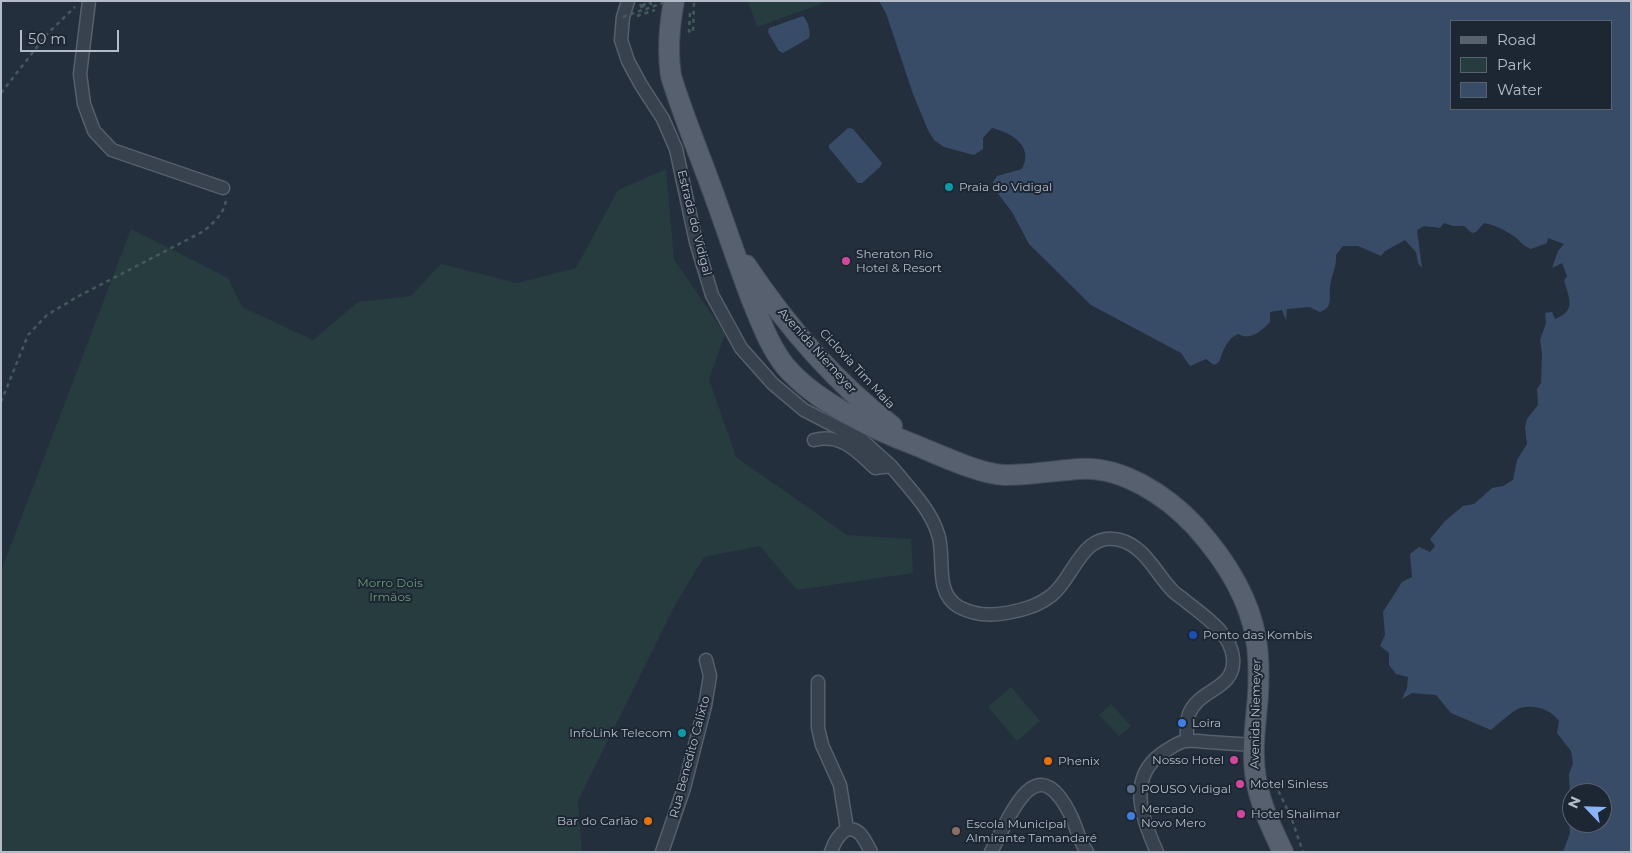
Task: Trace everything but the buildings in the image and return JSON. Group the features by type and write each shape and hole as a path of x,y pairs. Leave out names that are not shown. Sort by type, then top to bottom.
{"main road":[{"name":"Avenida Niemeyer","path":"667,5 668,53 671,76 758,316 774,350 785,366 797,378 828,401 889,434 982,470 1001,474 1049,473 1080,468 1108,470 1148,489 1169,503 1194,524 1212,546 1234,579 1249,613 1256,636 1259,662 1254,745 1256,778 1263,807 1283,852"},
{"name":"Avenida Niemeyer","path":"730,240 786,319 824,364 869,408 920,447"},
{"path":"774,350 803,364 824,364 828,401"}],"street":[{"path":"89,1 80,74 84,104 94,131 112,150 223,188"},
{"name":"Estrada do Vidigal","path":"636,4 623,17 621,35 628,61 662,119 676,149 696,242 712,295 741,348 773,384 804,410 862,440 891,466 924,506 939,535 945,592 951,601 959,607 976,614 994,616 1024,610 1053,595 1079,558 1098,541 1107,539 1121,540 1136,549 1152,564 1171,590 1216,627 1228,642 1233,656 1230,676 1221,685 1205,694 1190,713 1187,723 1187,740"},
{"path":"814,440 825,437 836,439 854,449 875,468 891,466"},
{"name":"Rua Benedito Calixto","path":"662,852 684,788 705,706 710,676 706,660"},
{"path":"818,682 818,728 822,744 840,785 847,829"},
{"path":"1157,852 1144,818 1140,796 1142,782 1148,767 1158,756 1171,747 1187,740 1254,745"},
{"path":"991,852 1019,802 1030,789 1039,784 1054,788 1059,795 1072,817 1081,849"},
{"path":"831,852 834,842 840,833 847,829 854,829 862,834 871,852"}],"path":[{"path":"1,93 48,34 82,1"},
{"path":"636,4 648,1"},
{"path":"623,17 642,10 648,1"},
{"path":"636,4 646,8 668,1"},
{"path":"690,1 691,33 693,31 694,1"},
{"path":"621,35 624,35 628,19 667,5"},
{"path":"1,402 28,335 47,315 76,297 204,230 217,219 226,204 226,193 223,188"},
{"path":"1274,782 1291,817 1304,852"}],"green space":[{"path":"748,1 822,1 823,3 757,27"},
{"name":"Morro Dois Irmãos","path":"666,169 674,259 725,334 709,379 736,457 847,535 911,539 913,573 797,590 760,546 704,557 675,605 578,801 582,852 1,852 1,571 131,229 228,278 242,307 313,340 358,302 411,296 441,264 517,283 576,268 618,190"},
{"path":"1011,687 1040,721 1017,741 988,707"},
{"path":"1111,704 1131,726 1119,736 1099,715"}],"water":[{"path":"879,1 1631,1 1631,852 1563,852 1570,833 1612,833 1612,783 1569,783 1569,774 1573,763 1571,751 1557,733 1559,721 1552,713 1536,707 1520,708 1491,730 1451,713 1436,695 1412,693 1402,699 1407,688 1408,677 1396,674 1389,665 1389,653 1380,646 1385,635 1383,612 1402,582 1412,577 1410,554 1419,547 1430,552 1435,546 1430,539 1445,521 1463,506 1474,504 1492,488 1503,486 1513,480 1517,460 1527,444 1525,427 1527,419 1538,405 1537,389 1541,383 1542,353 1540,340 1546,323 1545,313 1552,312 1555,319 1562,316 1569,308 1570,303 1564,280 1567,276 1562,263 1552,268 1558,251 1564,244 1548,238 1547,243 1531,249 1504,230 1484,223 1476,232 1472,233 1464,226 1453,226 1444,223 1440,228 1424,226 1417,230 1422,268 1418,263 1416,252 1405,240 1385,251 1381,256 1358,246 1343,246 1336,255 1336,264 1331,279 1330,302 1326,309 1320,312 1309,307 1287,309 1286,320 1282,310 1270,312 1270,322 1259,332 1251,336 1238,334 1234,336 1226,346 1219,362 1214,365 1206,359 1190,366 1181,353 1091,305 1029,244 1012,212 993,187 993,182 997,176 1022,169 1025,154 1019,142 1007,133 992,128 983,138 983,149 974,155 944,147 934,140 913,94 886,13"},
{"path":"803,16 809,27 809,38 783,53 779,51 768,32 769,28"},
{"path":"848,128 853,129 882,163 862,183 858,183 829,148 829,145"}],"place":[{"name":"Praia do Vidigal","path":"949,187"},
{"name":"Sheraton Rio Hotel & Resort","path":"846,261"},
{"name":"Ponto das Kombis","path":"1193,635"},
{"name":"Loira","path":"1182,723"},
{"name":"InfoLink Telecom","path":"682,733"},
{"name":"Nosso Hotel","path":"1234,760"},
{"name":"Phenix","path":"1048,761"},
{"name":"Motel Sinless","path":"1240,784"},
{"name":"POUSO Vidigal","path":"1131,789"},
{"name":"Hotel Shalimar","path":"1241,814"},
{"name":"Mercado Novo Mero","path":"1131,816"},
{"name":"Bar do Carlão","path":"648,821"},
{"name":"Escola Municipal Almirante Tamandaré","path":"956,831"}]}
